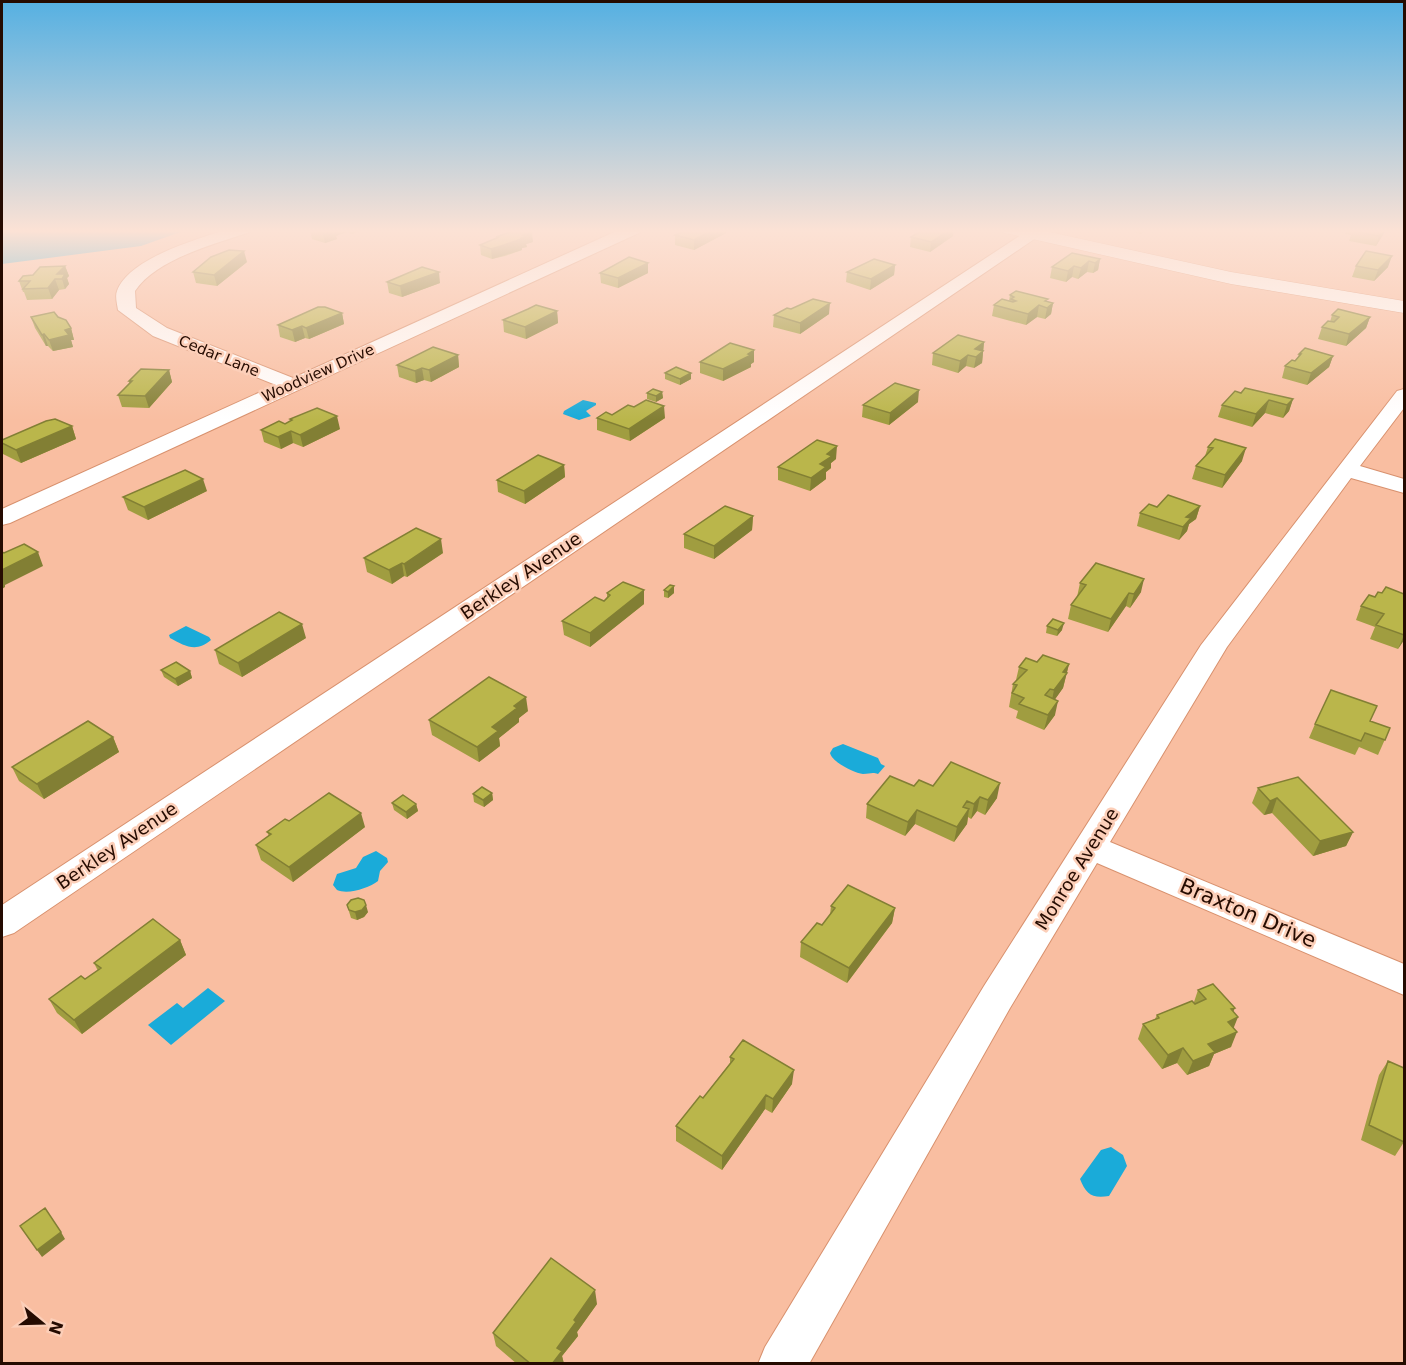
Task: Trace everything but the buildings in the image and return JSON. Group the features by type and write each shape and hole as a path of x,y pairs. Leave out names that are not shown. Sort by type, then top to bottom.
{"street":[{"name":"Cedar Lane","path":"126,293 127,310 160,332 292,385"},
{"name":"Woodview Drive","path":"2,518 495,293"},
{"name":"Berkley Avenue","path":"2,923 937,293"},
{"path":"1315,293 1404,307"},
{"name":"Monroe Avenue","path":"782,1364 997,997 1215,645 1404,395"},
{"path":"1346,469 1404,486"},
{"name":"Braxton Drive","path":"1091,847 1404,980"}],"water":[{"path":"583,400 596,403 586,411 591,416 579,420 563,414 564,411"},
{"path":"186,626 211,640 200,646 190,647 170,638 169,635"},
{"path":"843,744 878,758 885,766 878,774 863,774 849,769 835,760 830,753 833,748"},
{"path":"376,851 387,858 388,862 380,871 378,881 358,890 347,892 337,890 333,885 337,874 356,868 363,857"},
{"path":"208,988 225,1001 171,1045 148,1025 177,1003 183,1008"},
{"path":"1111,1147 1123,1155 1127,1166 1109,1196 1094,1196 1087,1192 1080,1179 1101,1150"}]}
